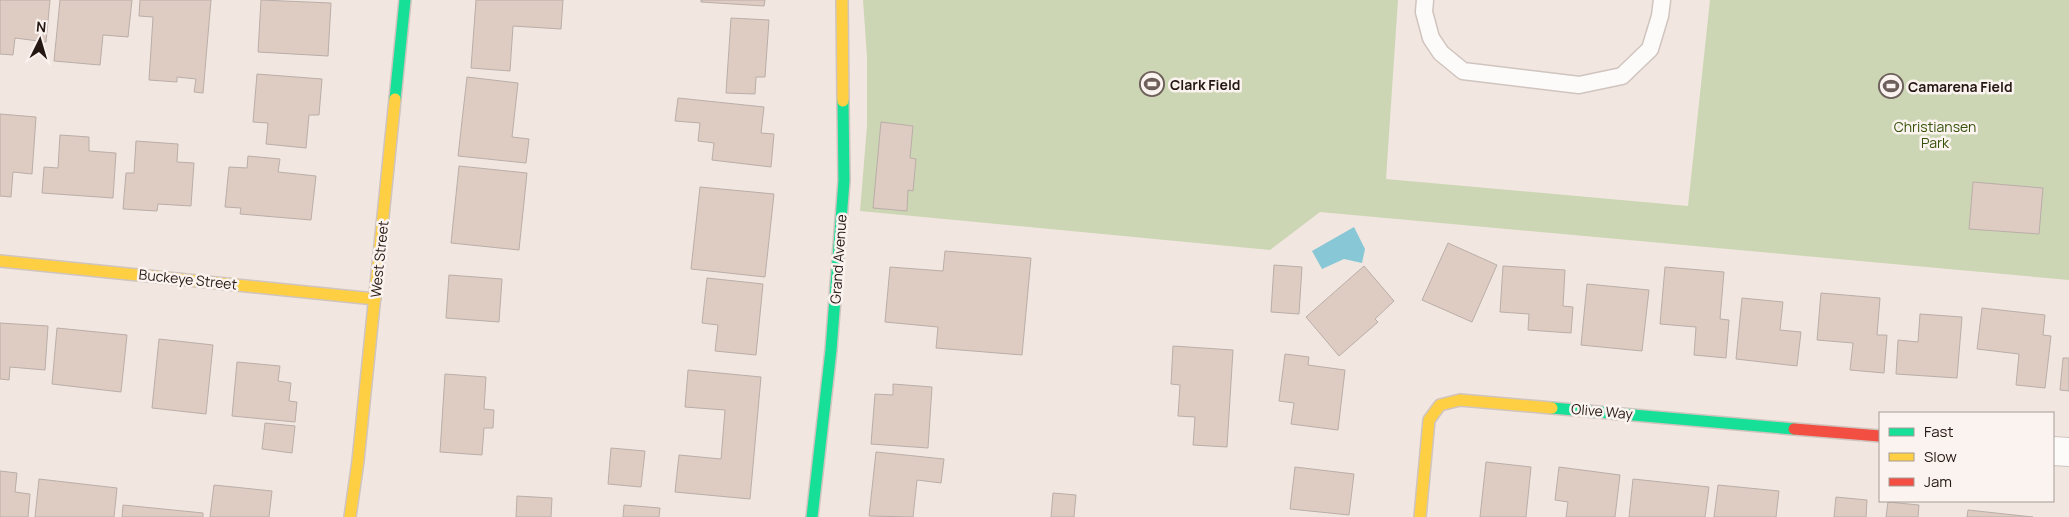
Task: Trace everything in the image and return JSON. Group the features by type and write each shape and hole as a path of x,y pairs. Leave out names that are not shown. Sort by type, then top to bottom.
{"street":[{"name":"West Street","path":"350,517 358,461 405,0"},
{"name":"Grand Avenue","path":"812,517 831,350 844,181 842,0"},
{"name":"Buckeye Street","path":"0,261 375,299"},
{"name":"Olive Way","path":"1420,517 1429,420 1440,405 1460,400 1879,436"},
{"path":"2054,451 2069,452"}],"lane":[{"path":"1425,0 1424,12 1431,38 1441,54 1463,72 1580,86 1622,76 1650,49 1660,16 1662,0"}],"green space":[{"name":"Christiansen Park","path":"863,0 1398,0 1386,179 1688,206 1710,0 2069,0 2069,280 1320,212 1270,250 860,211 867,126 867,57"}],"water":[{"path":"1354,227 1365,249 1362,263 1344,259 1322,269 1312,251"}],"building":[{"path":"0,0 50,0 46,42 15,38 13,55 0,54"},
{"path":"60,0 132,0 128,37 103,35 100,65 54,61"},
{"path":"140,0 211,0 203,93 194,92 196,79 177,77 177,82 149,80 153,17 139,16"},
{"path":"261,0 331,3 328,56 258,52"},
{"path":"476,0 563,0 561,29 513,26 510,71 471,68"},
{"path":"701,0 765,0 764,6 701,2"},
{"path":"731,18 769,20 765,77 756,77 755,94 726,93"},
{"path":"257,74 322,79 319,115 309,115 306,148 266,144 268,123 253,122"},
{"path":"467,77 518,83 512,137 529,139 526,163 458,156"},
{"path":"678,98 764,107 761,133 774,134 771,167 712,160 714,143 698,141 700,123 675,121"},
{"path":"0,114 36,117 32,174 13,172 11,197 0,196"},
{"path":"881,122 913,126 910,158 916,159 913,191 908,190 907,211 873,208"},
{"path":"60,135 89,137 89,151 116,153 113,198 42,193 44,167 58,168"},
{"path":"136,141 178,144 177,162 194,163 191,206 158,204 157,211 123,209 126,173 134,173"},
{"path":"248,156 280,159 278,172 316,176 311,220 240,214 241,208 225,207 229,167 247,168"},
{"path":"459,166 527,173 519,250 451,243"},
{"path":"1973,182 2043,188 2039,234 1969,229"},
{"path":"700,187 774,194 765,277 691,269"},
{"path":"1448,243 1497,265 1472,322 1422,300"},
{"path":"945,251 1031,258 1022,355 936,348 938,327 885,322 890,267 943,271"},
{"path":"1274,265 1302,267 1299,314 1271,312"},
{"path":"1364,266 1394,301 1375,319 1378,322 1339,356 1306,317"},
{"path":"1503,266 1565,270 1563,306 1573,307 1571,333 1528,330 1529,314 1500,312"},
{"path":"1665,267 1724,272 1720,319 1729,320 1726,358 1694,355 1696,327 1660,324"},
{"path":"449,275 502,279 499,322 446,318"},
{"path":"707,278 763,284 756,355 715,351 718,325 702,323"},
{"path":"1587,284 1649,290 1642,351 1581,345"},
{"path":"1821,293 1880,298 1877,335 1887,335 1884,373 1850,370 1853,343 1817,340"},
{"path":"1742,298 1783,302 1780,330 1801,332 1797,366 1736,359"},
{"path":"1982,308 2045,315 2043,335 2051,336 2045,388 2016,385 2019,354 1977,349"},
{"path":"1920,314 1962,317 1957,378 1896,374 1898,340 1918,342"},
{"path":"0,323 48,326 45,370 10,367 9,380 0,379"},
{"path":"57,328 127,335 121,392 52,384"},
{"path":"159,339 213,345 206,414 152,408"},
{"path":"1173,346 1233,350 1227,447 1193,445 1195,417 1178,416 1180,385 1171,384"},
{"path":"1285,354 1309,357 1308,365 1345,370 1338,430 1291,424 1294,403 1279,401"},
{"path":"2063,358 2069,358 2069,391 2060,390"},
{"path":"237,362 280,366 278,381 291,383 289,401 297,402 295,422 232,416"},
{"path":"688,370 761,377 750,499 675,492 679,455 721,459 725,410 685,407"},
{"path":"445,374 486,377 484,409 494,410 493,428 484,428 482,455 440,452"},
{"path":"893,384 932,387 928,448 871,444 875,394 893,395"},
{"path":"265,423 295,426 292,453 262,449"},
{"path":"611,448 645,451 641,487 608,484"},
{"path":"876,452 944,459 941,483 917,480 913,517 869,516"},
{"path":"1486,462 1531,467 1526,517 1480,517"},
{"path":"1295,467 1354,474 1349,515 1290,509"},
{"path":"1559,467 1620,475 1615,517 1566,517 1568,502 1555,500"},
{"path":"0,471 17,473 15,492 30,494 28,517 0,517"},
{"path":"39,479 117,488 114,517 35,517"},
{"path":"1633,479 1709,487 1705,517 1629,517"},
{"path":"214,485 272,491 269,517 210,517"},
{"path":"1718,485 1779,491 1776,517 1714,517"},
{"path":"1053,493 1076,495 1074,517 1051,517"},
{"path":"517,496 552,498 551,517 516,517"},
{"path":"1836,497 1867,500 1866,517 1834,517"},
{"path":"1888,502 1919,505 1918,517 1886,517"},
{"path":"123,505 203,513 203,517 122,517"},
{"path":"624,505 660,508 659,517 623,517"},
{"path":"1968,510 2033,517 1967,517"}],"traffic: fast":[{"path":"395,99 405,0"},
{"path":"812,517 831,350 844,181 843,101"},
{"path":"1552,408 1794,429"}],"traffic: slow":[{"path":"842,0 843,101"},
{"path":"350,517 358,461 395,99"},
{"path":"0,261 375,299"},
{"path":"1420,517 1429,420 1440,405 1460,400 1552,408"}],"traffic: jam":[{"path":"1794,429 1879,436"}],"place":[{"name":"Clark Field","path":"1152,84"},
{"name":"Camarena Field","path":"1891,86"}]}
